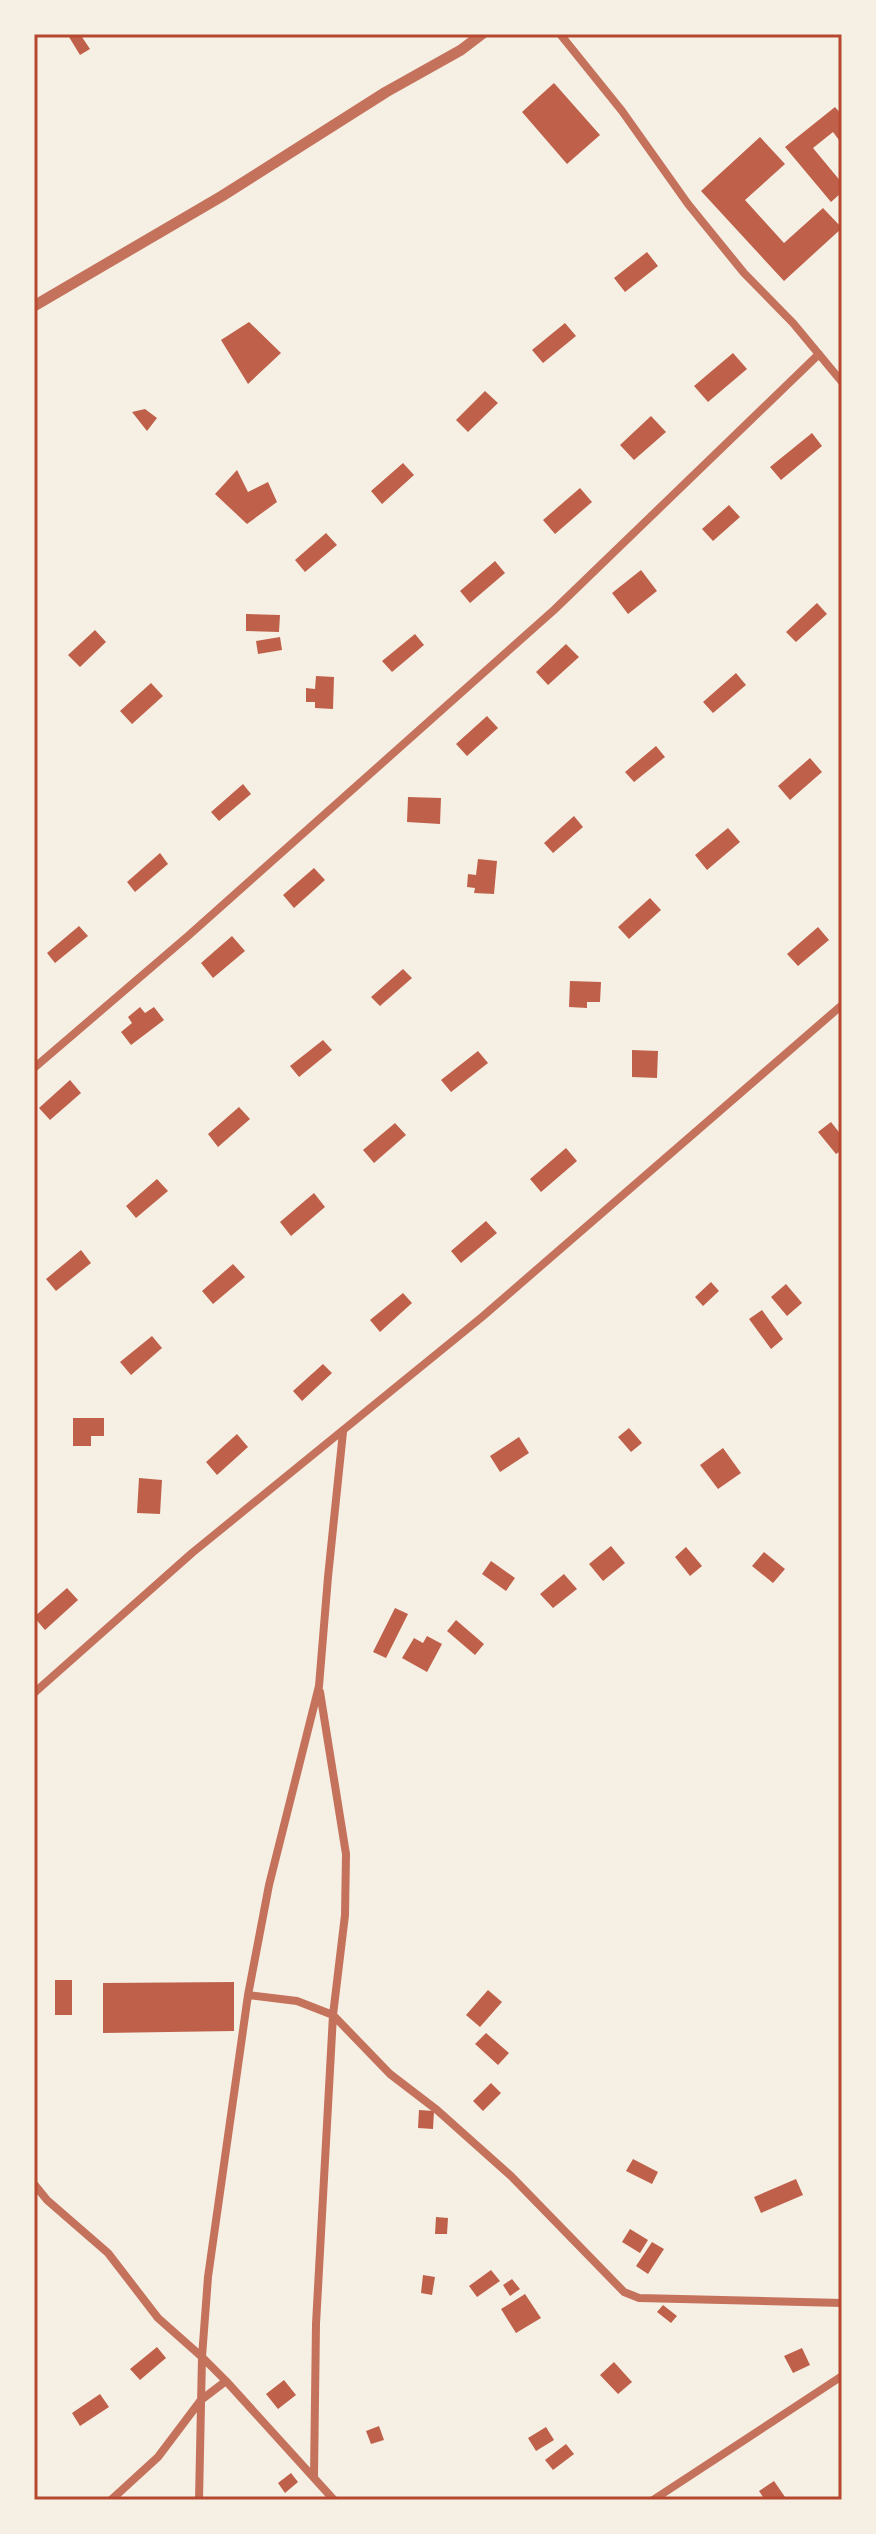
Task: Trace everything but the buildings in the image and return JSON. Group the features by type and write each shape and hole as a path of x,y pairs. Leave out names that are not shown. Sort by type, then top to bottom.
{"street":[{"path":"34,306 222,196 386,92 461,50 482,34"},
{"path":"560,34 622,111 688,204 744,273 842,382"},
{"path":"34,1068 200,926 543,620 819,354"},
{"path":"34,1693 192,1553 482,1317 842,1005"},
{"path":"199,2500 202,2357 208,2277 248,1995 269,1885 319,1686 343,1432"},
{"path":"314,2476 316,2324 333,2015 345,1915 346,1854 319,1686"},
{"path":"248,1995 297,2001 333,2015 390,2074 437,2110 511,2176 624,2292 639,2298 842,2303"},
{"path":"34,2184 47,2200 108,2253 158,2318 226,2381 334,2500"},
{"path":"653,2500 842,2376"},
{"path":"111,2500 158,2457 201,2400 226,2381"}]}
